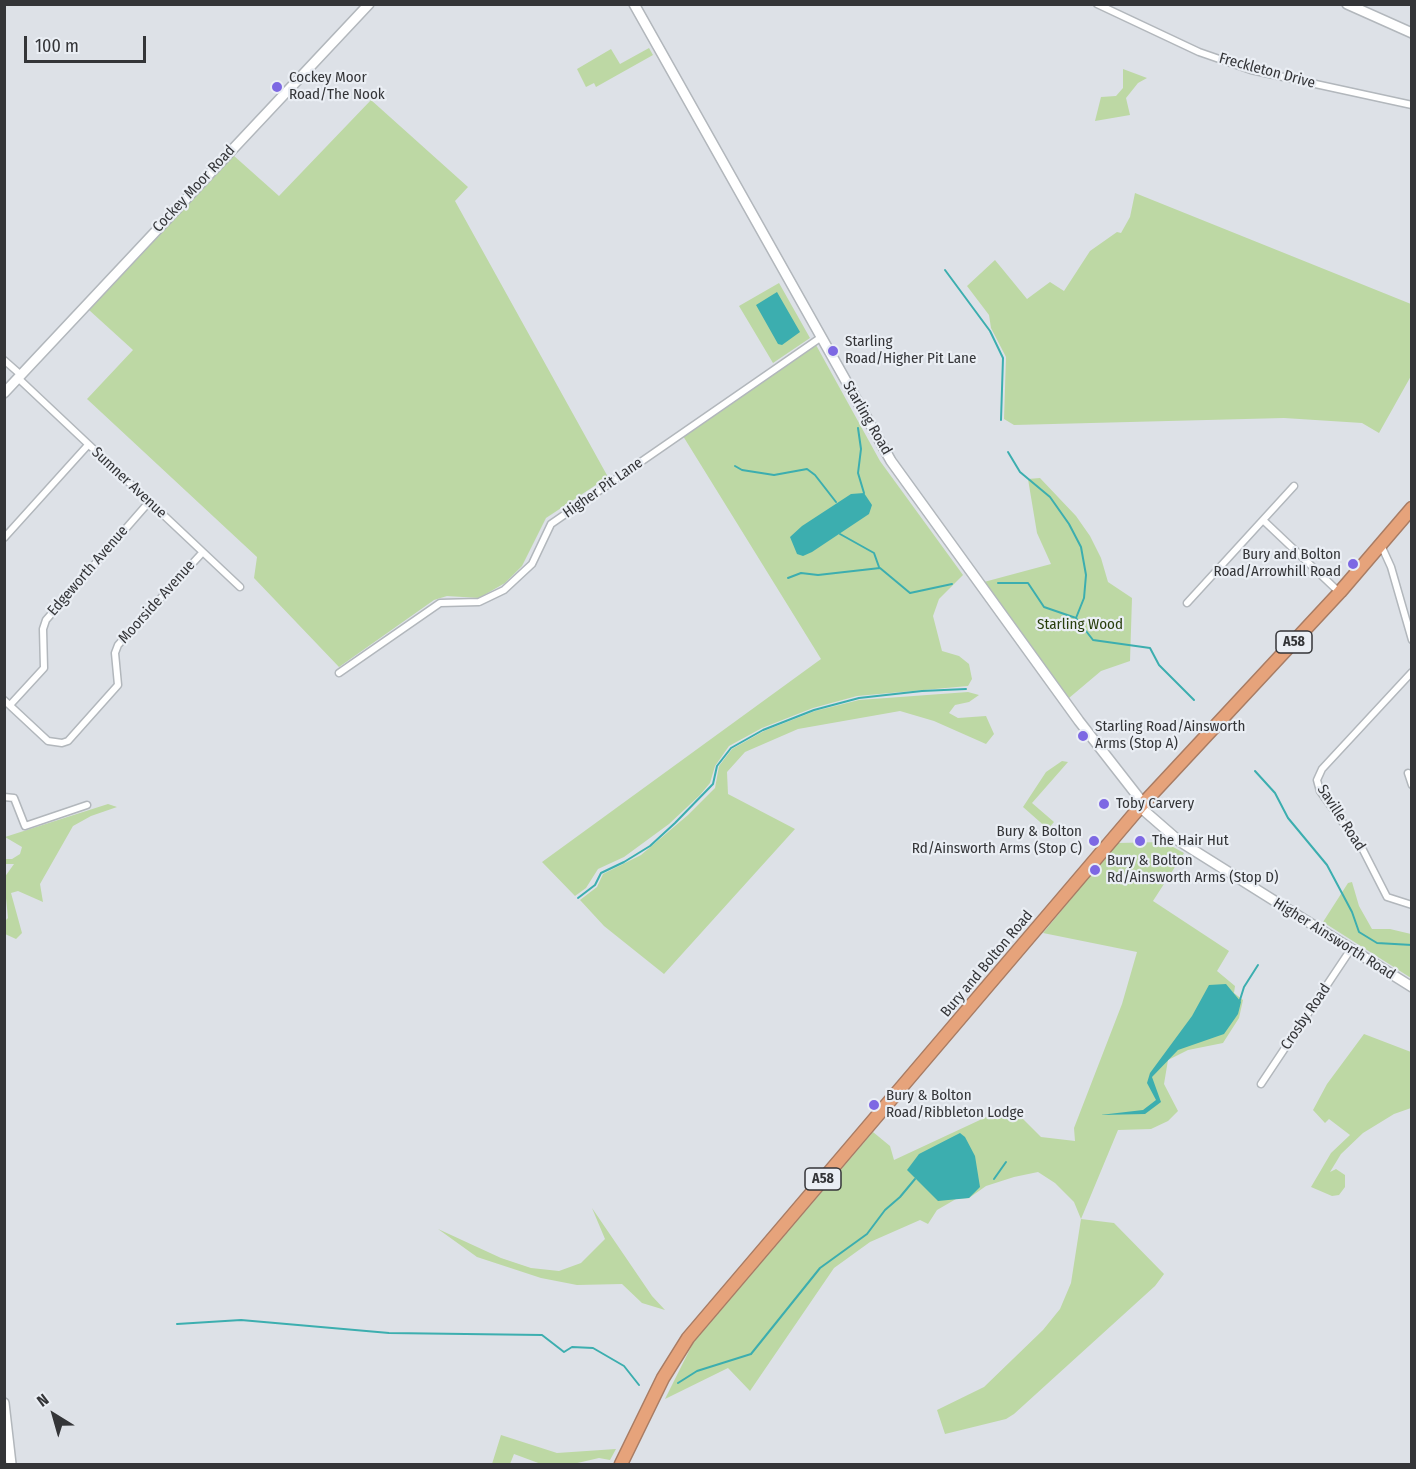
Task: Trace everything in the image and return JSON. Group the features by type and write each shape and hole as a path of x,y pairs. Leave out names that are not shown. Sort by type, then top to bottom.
{"highway":[{"name":"Bury and Bolton Road","path":"621,1464 663,1378 688,1338 1142,805 1340,592 1412,508"}],"main road":[{"name":"Cockey Moor Road","path":"4,393 369,4"},
{"name":"Starling Road","path":"634,4 891,461 1142,805"},
{"path":"1347,4 1412,33"},
{"name":"Higher Ainsworth Road","path":"1142,805 1179,841 1412,987"},
{"path":"4,1403 11,1464"}],"street":[{"name":"Freckleton Drive","path":"1097,4 1199,52 1251,70 1412,105"},
{"name":"Higher Pit Lane","path":"339,673 440,603 479,602 504,590 532,564 551,524 820,338"},
{"name":"Sumner Avenue","path":"4,360 88,445 240,587"},
{"path":"4,538 88,445"},
{"path":"1187,603 1294,486"},
{"name":"Edgeworth Avenue","path":"6,702 44,668 43,629 46,620 149,502"},
{"path":"1263,520 1340,592"},
{"path":"1381,545 1412,640"},
{"name":"Moorside Avenue","path":"6,702 48,741 54,743 68,741 118,685 115,653 117,645 202,553"},
{"name":"Saville Road","path":"1412,672 1322,769 1317,780 1320,791 1363,850 1387,897 1412,905"},
{"path":"1408,773 1412,785"},
{"path":"4,796 14,798 25,825 87,805"},
{"name":"Crosby Road","path":"1261,1084 1351,949"}],"green space":[{"path":"649,48 653,55 596,87 594,83 586,87 577,69 611,49 620,64"},
{"path":"1123,69 1147,78 1138,83 1126,98 1130,115 1095,121 1101,97 1116,96 1123,88"},
{"path":"371,100 468,187 455,201 608,477 546,518 522,566 505,583 479,598 447,596 434,600 339,667 254,578 257,557 87,399 133,350 89,310 233,155 279,196"},
{"path":"1135,193 1411,304 1411,376 1379,433 1362,423 1284,418 1014,425 1004,419 1006,357 991,328 989,315 967,286 995,260 1027,299 1050,282 1064,291 1090,251 1117,232 1121,233 1130,217"},
{"path":"779,283 810,338 773,363 739,306"},
{"path":"816,345 880,461 963,575 939,599 933,616 942,651 959,656 969,664 972,679 968,686 857,696 813,708 762,728 729,746 715,766 710,783 700,795 669,824 624,857 598,869 586,888 575,896 542,862 821,659 683,436"},
{"name":"Starling Wood","path":"1040,478 1076,516 1090,536 1101,558 1108,582 1132,598 1130,661 1101,671 1069,698 984,582 1051,564 1037,533 1028,479"},
{"path":"968,692 979,695 969,702 955,705 949,713 958,718 986,716 994,734 986,744 934,721 900,711 798,729 745,752 727,772 728,794 795,829 664,974 604,926 580,900 597,887 603,874 641,855 688,815 715,788 719,766 732,749 764,731 815,711 859,700"},
{"path":"1062,761 1068,762 1032,803 1054,822 1048,829 1023,807 1046,772"},
{"path":"108,804 117,807 91,816 73,826 40,884 43,902 18,891 11,893 22,933 16,939 5,934 5,921 8,918 4,878 14,864 5,864 5,859 12,859 20,854 22,847 5,837"},
{"path":"1164,842 1184,853 1153,901 1229,951 1217,971 1235,986 1234,993 1243,1000 1239,1018 1223,1043 1188,1050 1168,1060 1164,1084 1178,1111 1168,1121 1151,1129 1118,1130 1081,1219 1074,1202 1055,1183 1038,1172 986,1186 969,1198 956,1199 937,1210 928,1224 920,1220 870,1242 834,1268 750,1391 728,1368 665,1399 693,1343 873,1132 890,1146 894,1160 1010,1106 1041,1137 1075,1141 1074,1128 1122,1004 1137,952 1043,933 1117,843"},
{"path":"1352,882 1359,906 1372,929 1390,929 1411,934 1411,978 1323,922 1348,883"},
{"path":"1364,1034 1411,1052 1411,1108 1394,1114 1363,1133 1341,1154 1330,1172 1336,1169 1345,1175 1345,1187 1339,1195 1332,1196 1311,1187 1331,1153 1350,1135 1329,1119 1325,1123 1313,1110 1327,1084"},
{"path":"592,1208 652,1296 665,1310 642,1303 622,1284 577,1285 541,1278 477,1257 438,1229 501,1258 531,1268 559,1271 581,1263 605,1239"},
{"path":"1081,1219 1114,1223 1164,1274 1155,1286 1014,1414 1006,1419 945,1434 937,1410 984,1387 1043,1330 1060,1309 1071,1283"},
{"path":"501,1435 557,1453 616,1449 610,1460 599,1458 573,1464 541,1464 514,1454 510,1464 492,1464"}],"water":[{"path":"777,292 800,332 782,345 778,344 756,305"},
{"path":"864,493 872,505 869,514 812,552 803,556 797,554 790,537 802,526 851,494"},
{"path":"1226,984 1241,1002 1238,1014 1224,1034 1178,1050 1152,1077 1161,1102 1145,1114 1100,1115 1143,1110 1156,1100 1147,1083 1150,1073 1192,1016 1209,985"},
{"path":"960,1133 965,1137 975,1156 980,1187 969,1198 938,1201 907,1170 919,1154"}],"waterway":[{"path":"945,270 990,331 1003,358 1001,420"},
{"path":"858,428 861,449 858,473 864,493"},
{"path":"1008,452 1020,472 1050,497 1069,524 1081,547 1086,575 1084,598 1076,618"},
{"path":"735,466 742,470 774,475 807,469 815,475 836,502"},
{"path":"840,534 874,553 879,567"},
{"path":"788,578 801,573 818,575 880,568 910,593 952,584"},
{"path":"998,583 1028,583 1044,607 1076,618 1093,640 1150,648 1159,665 1194,700"},
{"path":"578,898 595,885 601,873 650,846 713,784 717,766 731,748 763,730 814,710 859,698 966,689"},
{"path":"1255,771 1275,793 1288,818 1327,865 1352,912 1359,932 1377,943 1412,945"},
{"path":"1239,1003 1244,987 1258,965"},
{"path":"994,1179 1006,1162"},
{"path":"678,1383 697,1371 751,1354 820,1268 867,1234 885,1210 915,1179"},
{"path":"177,1324 241,1320 389,1333 542,1335 564,1352 572,1347 593,1348 624,1366 639,1385"}],"place":[{"name":"Cockey Moor Road/The Nook","path":"277,87"},
{"name":"Starling Road/Higher Pit Lane","path":"833,351"},
{"name":"Bury and Bolton Road/Arrowhill Road","path":"1353,564"},
{"name":"Starling Road/Ainsworth Arms (Stop A)","path":"1083,736"},
{"name":"Toby Carvery","path":"1104,804"},
{"name":"Bury & Bolton Rd/Ainsworth Arms (Stop C)","path":"1094,841"},
{"name":"The Hair Hut","path":"1140,841"},
{"name":"Bury & Bolton Rd/Ainsworth Arms (Stop D)","path":"1095,870"},
{"name":"Bury & Bolton Road/Ribbleton Lodge","path":"874,1105"}]}
